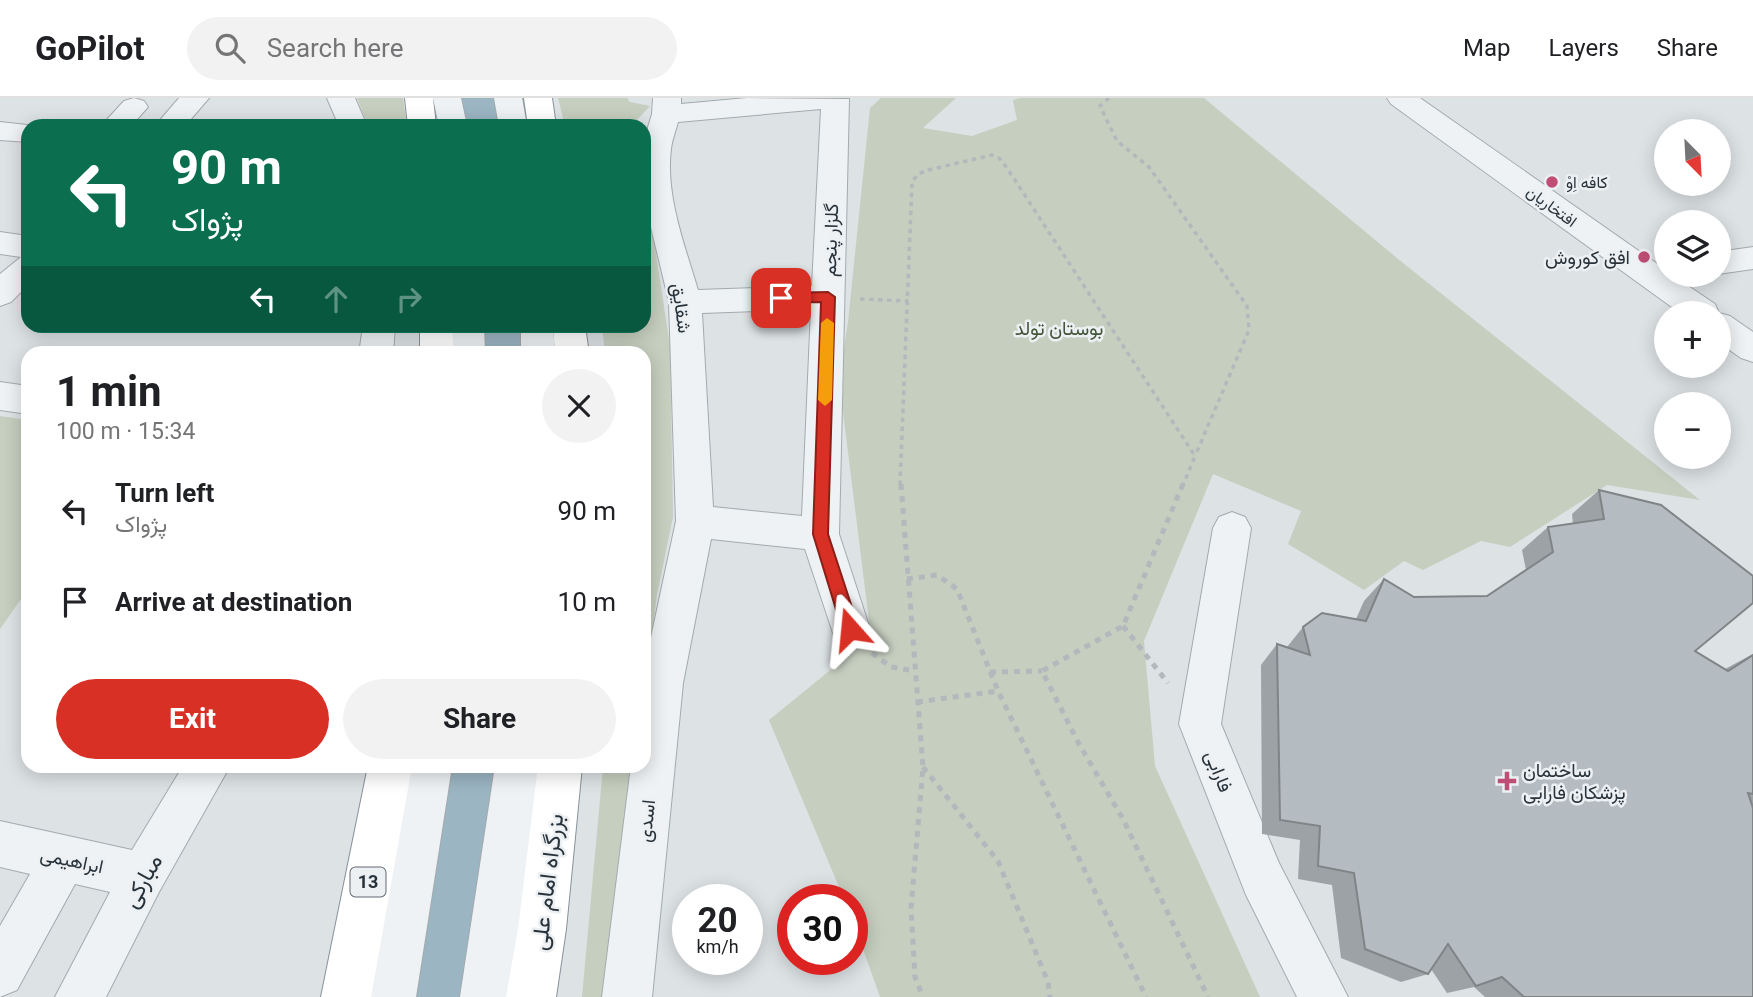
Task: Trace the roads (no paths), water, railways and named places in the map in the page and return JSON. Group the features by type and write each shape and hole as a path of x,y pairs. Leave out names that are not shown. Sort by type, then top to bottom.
{"highway":[{"path":"419,98 421,119"},
{"path":"538,98 541,119"},
{"name":"13","path":"346,997 389,773"},
{"name":"بزرگراه امام علی","path":"531,997 542,929 560,773"}],"street":[{"path":"176,119 195,98"},
{"path":"341,98 350,119"},
{"path":"447,98 452,119"},
{"path":"508,98 512,119"},
{"name":"افتخاریان","path":"1401,98 1654,270"},
{"path":"667,106 835,99"},
{"name":"گلزار پنجم","path":"835,99 820,534 850,629"},
{"name":"شقایق","path":"667,106 656,149 657,184 662,217 685,302 695,522"},
{"path":"0,131 21,132"},
{"path":"0,243 21,246"},
{"path":"1731,262 1753,258"},
{"path":"0,294 21,273"},
{"name":"افتخاریان","path":"1674,287 1690,301"},
{"path":"685,302 828,297"},
{"path":"1731,334 1753,349"},
{"path":"0,396 21,399"},
{"path":"695,522 820,534"},
{"name":"اسدی","path":"627,997 662,683 695,522"},
{"name":"فارابی","path":"1232,528 1200,724 1262,879 1323,997"},
{"name":"مبارکی","path":"80,997 144,876 204,773"},
{"path":"391,997 429,773"},
{"path":"485,997 515,773"},
{"name":"ابراهیمی","path":"0,845 144,876"},
{"path":"0,973 64,859"}],"waterway":[{"path":"479,98 482,119"},
{"path":"504,333 504,346"},
{"path":"438,997 472,773"}],"place":[{"name":"کافه اِوْ","path":"1552,182"},
{"name":"افق کوروش","path":"1644,257"},
{"name":"ساختمان پزشکان فارابی","path":"1507,781"}],"park label":[{"name":"بوستان تولد","path":"1059,328"}]}
